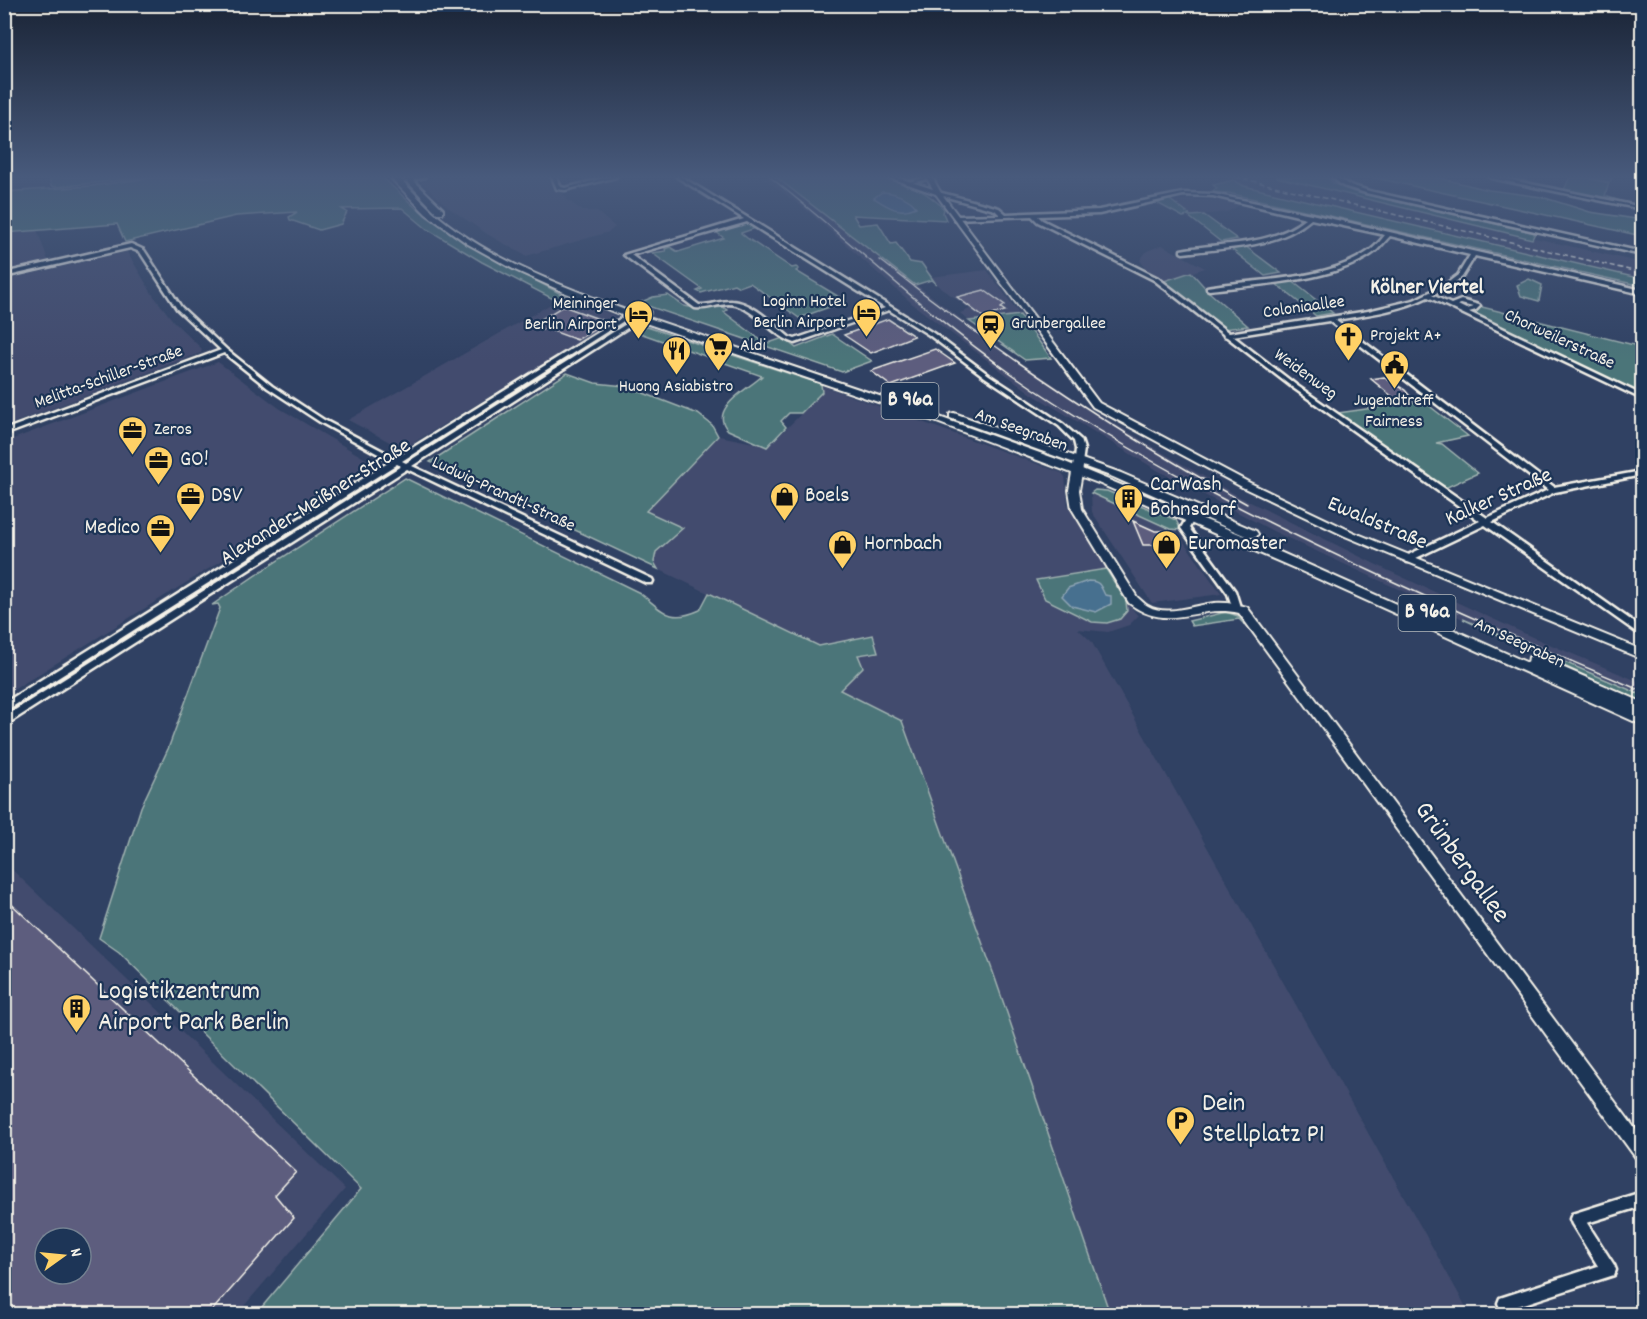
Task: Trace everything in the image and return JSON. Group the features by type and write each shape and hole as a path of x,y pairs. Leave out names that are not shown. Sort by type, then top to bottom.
{"main road":[{"name":"Am Seegraben","path":"470,239 488,251 582,296 984,426 1078,466 1278,545 1642,708"},
{"name":"Am Seegraben","path":"482,239 537,269 639,315"},
{"name":"Am Seegraben","path":"1078,466 1189,520 1270,551 1642,720"}],"street":[{"path":"683,239 627,255 697,307 706,308 728,302 738,303 787,338 795,341 890,308"},
{"path":"777,239 890,308 1061,425 1077,440 1080,449 1074,490 1077,509 1138,606 1150,613 1159,614 1226,605 1236,607"},
{"name":"Ewaldstraße","path":"972,239 1090,399 1104,410 1261,492 1410,560 1642,655"},
{"name":"Weidenweg","path":"1075,239 1156,279 1294,387 1642,632"},
{"path":"1183,251 1264,239"},
{"path":"1209,288 1341,267 1372,253 1385,239"},
{"path":"1408,239 1642,292"},
{"path":"1574,239 1642,254"},
{"name":"Ludwig-Prandtl-Straße","path":"4,274 131,246 142,251 179,308 225,351 270,387 313,415 408,467 649,581"},
{"name":"Coloniaallee","path":"1226,335 1381,311 1430,296 1460,276 1474,254"},
{"name":"Chorweilerstraße","path":"1430,296 1642,397"},
{"name":"Alexander-Meißner-Straße","path":"4,708 398,462 639,315"},
{"name":"Alexander-Meißner-Straße","path":"4,722 408,467 639,315"},
{"path":"1330,319 1553,490"},
{"name":"Melitta-Schiller-Straße","path":"4,433 225,351"},
{"name":"Kalker Straße","path":"1410,560 1413,556 1553,490 1642,473"},
{"name":"Grünbergallee","path":"1189,520 1185,528 1232,593 1236,607 1243,610 1259,630 1642,1152"},
{"path":"1505,1303 1610,1270 1576,1219 1642,1199"}],"shaded area":[{"path":"4,239 40,239 48,260 5,270"},
{"path":"495,239 586,239 526,256"},
{"path":"839,239 856,239 991,342 1087,407 1240,497 1387,570 1532,637 1642,683 1642,695 1463,619 1275,532 1157,470 1032,394 915,306"},
{"path":"1467,239 1538,239 1642,263 1642,280"},
{"path":"1162,245 1205,268 1164,281 1148,272 1140,260 1147,251"},
{"path":"127,252 153,295 174,322 202,349 201,353 5,426 5,280"},
{"path":"987,270 1020,315 969,321 960,313 970,309 936,284 931,277"},
{"path":"565,296 613,315 615,320 403,449 348,420"},
{"path":"218,362 279,408 376,465 5,695 5,442"},
{"path":"823,386 1062,473 1065,477 1068,506 1126,601 1138,616 1129,625 1108,632 1078,629 1091,641 1470,1314 1110,1314 994,975 902,722 840,690 862,667 658,569 654,562 656,552 646,511 719,436 769,446 819,396"},
{"path":"1091,493 1176,531 1221,594 1152,603 1092,512"},
{"path":"1088,581 1098,583 1105,595 1111,596 1111,604 1096,612 1072,606 1062,596 1068,588"},
{"name":"Logistikzentrum Airport Park Berlin","path":"4,862 345,1189 237,1314 5,1314"}],"green space":[{"path":"123,239 140,239 125,242"},
{"path":"443,239 461,239 481,252 565,296 557,301 482,262"},
{"path":"722,239 748,239 792,268 796,267 799,269 796,271 846,301 799,318 750,283 739,287 734,284 701,293 697,291 702,289 652,253 666,251 665,249 670,247 678,252"},
{"path":"855,239 888,239 891,244 896,243 910,262 922,264 936,284 931,280 915,285"},
{"path":"1217,239 1237,239 1221,242"},
{"path":"1431,239 1469,239 1642,279 1642,286"},
{"path":"1245,246 1281,273 1265,276 1230,248"},
{"path":"1191,272 1209,292 1248,326 1223,329 1164,281"},
{"path":"1529,279 1542,285 1539,301 1521,296 1517,285"},
{"path":"1292,281 1333,313 1316,316 1275,283"},
{"path":"668,295 684,306 701,309 723,307 727,310 724,312 766,344 783,338 796,348 832,334 872,361 842,372 639,303 653,297"},
{"path":"1478,306 1642,347 1642,395 1467,312"},
{"path":"1020,315 1051,358 1025,360 969,321"},
{"path":"647,327 821,384 822,392 801,413 789,413 781,421 786,427 767,447 728,430 723,422 726,407 762,376 634,331"},
{"path":"567,373 595,383 625,386 698,414 712,425 718,436 646,511 683,528 656,552 654,562 658,569 430,462"},
{"path":"1423,401 1468,436 1436,443 1442,444 1478,473 1445,488 1338,413"},
{"path":"405,478 640,593 661,610 673,616 700,610 709,593 819,646 873,635 878,652 858,655 863,667 840,690 902,721 994,975 1110,1314 256,1314 361,1189 119,952 99,938 141,807 168,749 220,608 218,604 212,605"},
{"path":"1095,490 1107,491 1176,520 1181,530 1170,529 1091,493"},
{"path":"1106,569 1126,601 1127,611 1120,619 1107,623 1092,622 1045,599 1036,580"},
{"path":"1226,612 1238,616 1245,625 1239,619 1192,626 1189,621"},
{"path":"1463,619 1642,695 1642,702"}],"building":[{"path":"984,290 1005,305 1001,308 1005,311 983,317 957,297"},
{"path":"563,306 607,322 577,340 545,328 542,330 530,326"},
{"name":"Loginn Hotel Berlin Airport","path":"888,319 914,336 871,353 844,335"},
{"path":"935,349 955,363 891,386 871,371"},
{"name":"Jugendtreff Fairness","path":"1384,377 1405,390 1414,401 1400,403 1371,379"},
{"path":"1133,521 1155,531 1165,531 1172,545 1143,545"},
{"name":"Logistikzentrum Airport Park Berlin","path":"4,897 296,1172 275,1195 294,1218 209,1314 4,1314"}],"tram line":[{"path":"844,239 980,351 1057,404 1151,460 1345,559 1642,691"},
{"path":"880,260 968,327 1058,390 1151,449 1247,504"}],"railway":[{"path":"1496,239 1642,273"}],"place":[{"name":"Loginn Hotel Berlin Airport","path":"867,338"},
{"name":"Meininger Berlin Airport","path":"638,340"},
{"name":"Grünbergallee","path":"990,350"},
{"name":"Projekt A+","path":"1349,362"},
{"name":"Aldi","path":"719,372"},
{"name":"Huong Asiabistro","path":"676,376"},
{"name":"Jugendtreff Fairness","path":"1394,390"},
{"name":"Zeros","path":"133,456"},
{"name":"GO!","path":"159,486"},
{"name":"DSV","path":"190,522"},
{"name":"Boels","path":"784,522"},
{"name":"CarWash Bohnsdorf","path":"1129,524"},
{"name":"Medico","path":"161,554"},
{"name":"Hornbach","path":"843,570"},
{"name":"Euromaster","path":"1167,570"},
{"name":"Logistikzentrum Airport Park Berlin","path":"77,1034"},
{"name":"Dein Stellplatz P1","path":"1181,1146"}],"district":[{"name":"Kölner Viertel","path":"1427,288"}]}
